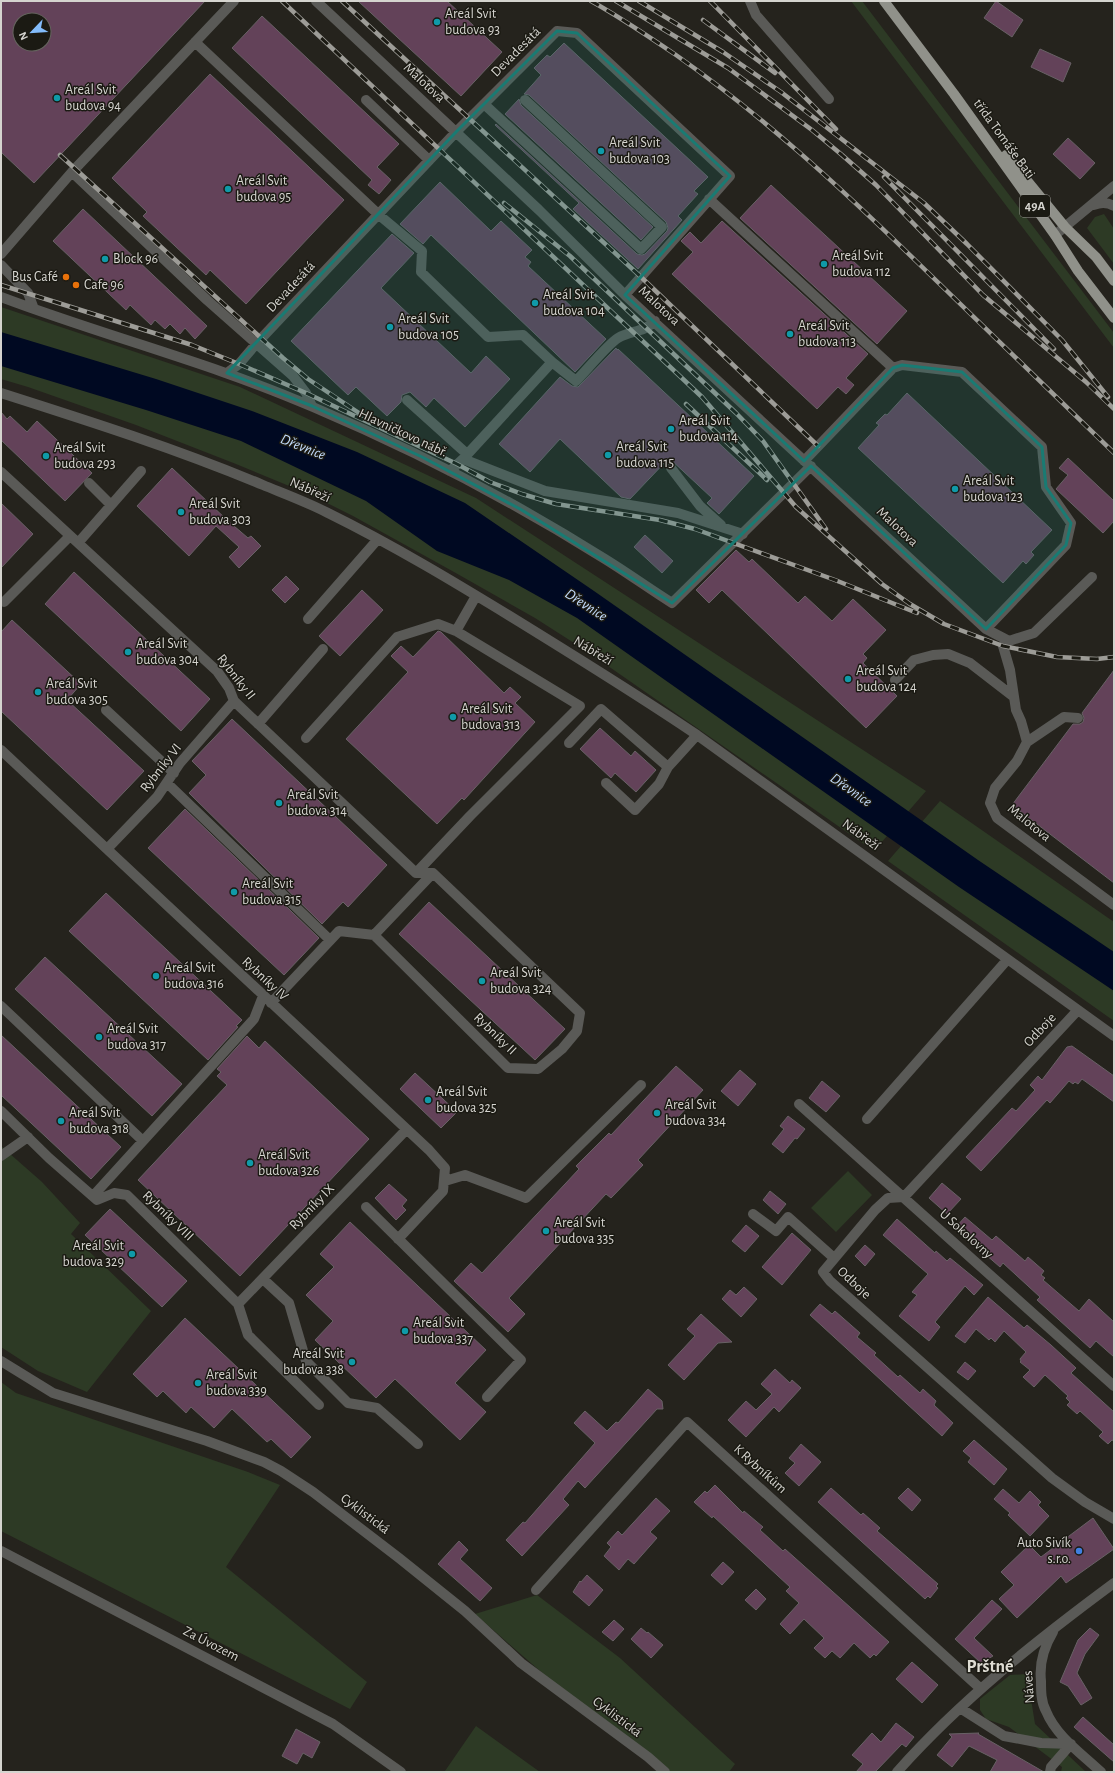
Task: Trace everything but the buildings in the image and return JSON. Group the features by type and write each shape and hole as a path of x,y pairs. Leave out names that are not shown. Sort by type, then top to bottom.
{"main road":[{"name":"třída Tomáše Bati","path":"884,1 954,94 1056,235 1078,271 1114,318"},
{"name":"třída Tomáše Bati","path":"954,94 1066,227 1096,258 1114,281"}],"street":[{"path":"1,254 72,172 234,1"},
{"name":"Malotova","path":"316,1 456,132 625,295 986,629 1009,640"},
{"path":"750,1 756,15 829,99"},
{"name":"Devadesátá","path":"227,374 239,364 429,160 557,31 577,33 730,176 625,295"},
{"path":"195,42 379,215 422,251 421,272 488,337 523,335 552,362 576,381 617,338 647,329 655,322"},
{"path":"366,100 429,160"},
{"path":"484,104 642,249 662,227 524,100"},
{"path":"72,172 256,344 293,376 306,393 312,406"},
{"path":"1056,235 1114,186"},
{"path":"709,199 893,368"},
{"path":"1092,205 1107,203 1114,206"},
{"path":"1,265 28,293 34,309"},
{"name":"Hlavničkovo nábř.","path":"1,296 34,309 227,374 312,406 450,471 520,509 600,556 672,603 743,534"},
{"path":"450,471 552,362"},
{"path":"408,400 465,456 545,491 678,513 743,534 893,368 902,365 962,372 1042,447 1046,487 1071,523 1066,545 986,629"},
{"name":"Nábřeží","path":"1,392 122,431 208,462 327,512 378,539 476,596 634,692 697,734 1007,960 1114,1036"},
{"path":"671,468 700,506 724,528"},
{"path":"78,543 141,471"},
{"name":"Rybníky II","path":"1,472 217,671 234,701 416,874"},
{"path":"89,482 111,505"},
{"path":"4,602 70,536"},
{"path":"308,619 378,539"},
{"path":"1078,718 1064,717 1027,742 1016,710 1010,670 1003,646 1009,640 1034,633 1092,577"},
{"path":"456,631 476,596"},
{"path":"306,738 397,637 438,624 456,631 580,706 470,816 416,874"},
{"path":"258,724 323,649"},
{"path":"895,680 914,660 933,655 948,654 970,663 1014,698"},
{"name":"Rybníky VI","path":"107,849 157,797 180,764 234,701"},
{"path":"569,744 601,709 668,767"},
{"path":"106,710 174,773"},
{"path":"606,784 635,810 659,784 668,767 697,734"},
{"name":"Malotova","path":"1027,742 1017,761 996,788 990,802 997,818 1114,905"},
{"name":"Rybníky IV","path":"1,750 429,1150 444,1168 445,1181"},
{"path":"167,783 330,940"},
{"path":"416,874 433,873"},
{"path":"1,1111 92,1196 254,1019 267,999 339,931 374,935 433,873"},
{"name":"Rybníky II","path":"374,935 508,1068 538,1069 562,1049 577,1032 580,1014 433,873"},
{"path":"867,1119 1007,960"},
{"path":"1,1006 143,1141"},
{"name":"Odboje","path":"1078,1010 904,1197 888,1198 875,1210 823,1272 830,1281 1052,1478 1085,1502 1114,1519"},
{"path":"398,1239 443,1191 445,1181 464,1175 526,1198 641,1085"},
{"name":"U Sokolovny","path":"798,1104 1114,1386"},
{"name":"Rybníky IX","path":"238,1304 406,1130"},
{"path":"1,1156 28,1137"},
{"name":"Rybníky VIII","path":"92,1196 98,1200 114,1193 127,1196 238,1304"},
{"path":"366,1207 521,1360 487,1398"},
{"path":"753,1214 776,1231 788,1217 834,1258"},
{"path":"263,1279 289,1303 306,1361 348,1403 377,1408 418,1444"},
{"path":"238,1304 248,1335 319,1405"},
{"name":"Cyklistická","path":"1,1361 53,1393 207,1440 264,1462 281,1471 313,1492 399,1558 466,1611 521,1663 665,1772"},
{"name":"K Rybníkům","path":"536,1590 687,1422 981,1689"},
{"name":"Za Úvozem","path":"1,1551 333,1724 401,1772"},
{"name":"Náves","path":"897,1772 960,1708 981,1689 1059,1624 1114,1583"},
{"name":"Náves","path":"1059,1624 1044,1648 1040,1672 1042,1699 1045,1711 1051,1722 1070,1744 1101,1772"},
{"path":"960,1708 1004,1736 1042,1742 1070,1744"},
{"path":"1050,1772 1051,1767 1070,1744"}],"highlighted area":[{"path":"557,31 577,33 730,176 625,295 804,461 893,368 902,365 962,372 1042,447 1046,487 1071,523 1066,545 986,629 811,466 672,603 520,509 422,457 312,406 227,373 456,132"}],"green space":[{"path":"851,1 862,1 1114,333 1114,348"},
{"path":"1104,214 1114,229 1114,264 1087,228 1095,217"},
{"path":"1,307 240,387 476,498 926,791 874,851 585,650 535,618 353,516 311,495 136,425 1,379"},
{"path":"940,801 1114,922 1114,1021 888,861"},
{"path":"1,1146 42,1182 80,1223 71,1234 151,1311 87,1392 38,1371 1,1347"},
{"path":"848,1171 872,1195 836,1232 811,1208"},
{"path":"1,1382 16,1393 248,1472 280,1485 226,1567 367,1682 350,1709 1,1531"},
{"path":"537,1595 620,1658 735,1764 729,1772 671,1772 547,1677 475,1614"},
{"path":"1027,1674 1035,1724 1086,1772 1061,1772 1062,1767 1009,1727 986,1719 980,1710 980,1699 1010,1675"},
{"path":"476,1726 540,1772 445,1771"}],"water":[{"name":"Dřevnice","path":"1,332 156,379 252,411 357,452 465,503 594,591 978,860 1114,952 1114,991 959,887 577,618 509,580 437,551 366,501 241,441 146,410 1,366"}],"railway":[{"path":"282,1 702,397 796,507 882,584 910,604 944,624 1003,646 1057,657 1097,659 1114,657"},
{"path":"342,1 641,277 818,446"},
{"path":"591,1 676,55 770,127 830,179 887,233 1114,453"},
{"path":"616,1 728,68 812,130 876,185 983,295 1086,382 1114,409"},
{"path":"639,1 723,52 781,92 924,203 1062,340 1108,397"},
{"path":"710,1 836,129"},
{"path":"703,20 775,73"},
{"path":"60,155 283,358 308,379 359,413"},
{"path":"884,177 1054,349"},
{"path":"504,203 570,256 736,413 763,441 826,529"},
{"path":"1,285 192,345 306,393 457,464 490,482 522,494 556,504 660,520 695,529 835,580 917,613"},
{"path":"686,404 767,480"}],"place":[{"name":"Areál Svit budova 93","path":"437,22"},
{"name":"Areál Svit budova 94","path":"57,98"},
{"name":"Areál Svit budova 103","path":"601,151"},
{"name":"Areál Svit budova 95","path":"228,189"},
{"name":"Block 96","path":"105,259"},
{"name":"Areál Svit budova 112","path":"824,264"},
{"name":"Bus Café","path":"66,277"},
{"name":"Cafe 96","path":"76,285"},
{"name":"Areál Svit budova 104","path":"535,303"},
{"name":"Areál Svit budova 105","path":"390,327"},
{"name":"Areál Svit budova 113","path":"790,334"},
{"name":"Areál Svit budova 114","path":"671,429"},
{"name":"Areál Svit budova 115","path":"608,455"},
{"name":"Areál Svit budova 293","path":"46,456"},
{"name":"Areál Svit budova 123","path":"955,489"},
{"name":"Areál Svit budova 303","path":"181,512"},
{"name":"Areál Svit budova 304","path":"128,652"},
{"name":"Areál Svit budova 124","path":"848,679"},
{"name":"Areál Svit budova 305","path":"38,692"},
{"name":"Areál Svit budova 313","path":"453,717"},
{"name":"Areál Svit budova 314","path":"279,803"},
{"name":"Areál Svit budova 315","path":"234,892"},
{"name":"Areál Svit budova 316","path":"156,976"},
{"name":"Areál Svit budova 324","path":"482,981"},
{"name":"Areál Svit budova 317","path":"99,1037"},
{"name":"Areál Svit budova 325","path":"428,1100"},
{"name":"Areál Svit budova 334","path":"657,1113"},
{"name":"Areál Svit budova 318","path":"61,1121"},
{"name":"Areál Svit budova 326","path":"250,1163"},
{"name":"Areál Svit budova 335","path":"546,1231"},
{"name":"Areál Svit budova 329","path":"132,1254"},
{"name":"Areál Svit budova 337","path":"405,1331"},
{"name":"Areál Svit budova 338","path":"352,1362"},
{"name":"Areál Svit budova 339","path":"198,1383"},
{"name":"Auto Sivík s.r.o.","path":"1079,1551"}],"district":[{"name":"Prštné","path":"990,1667"}]}
